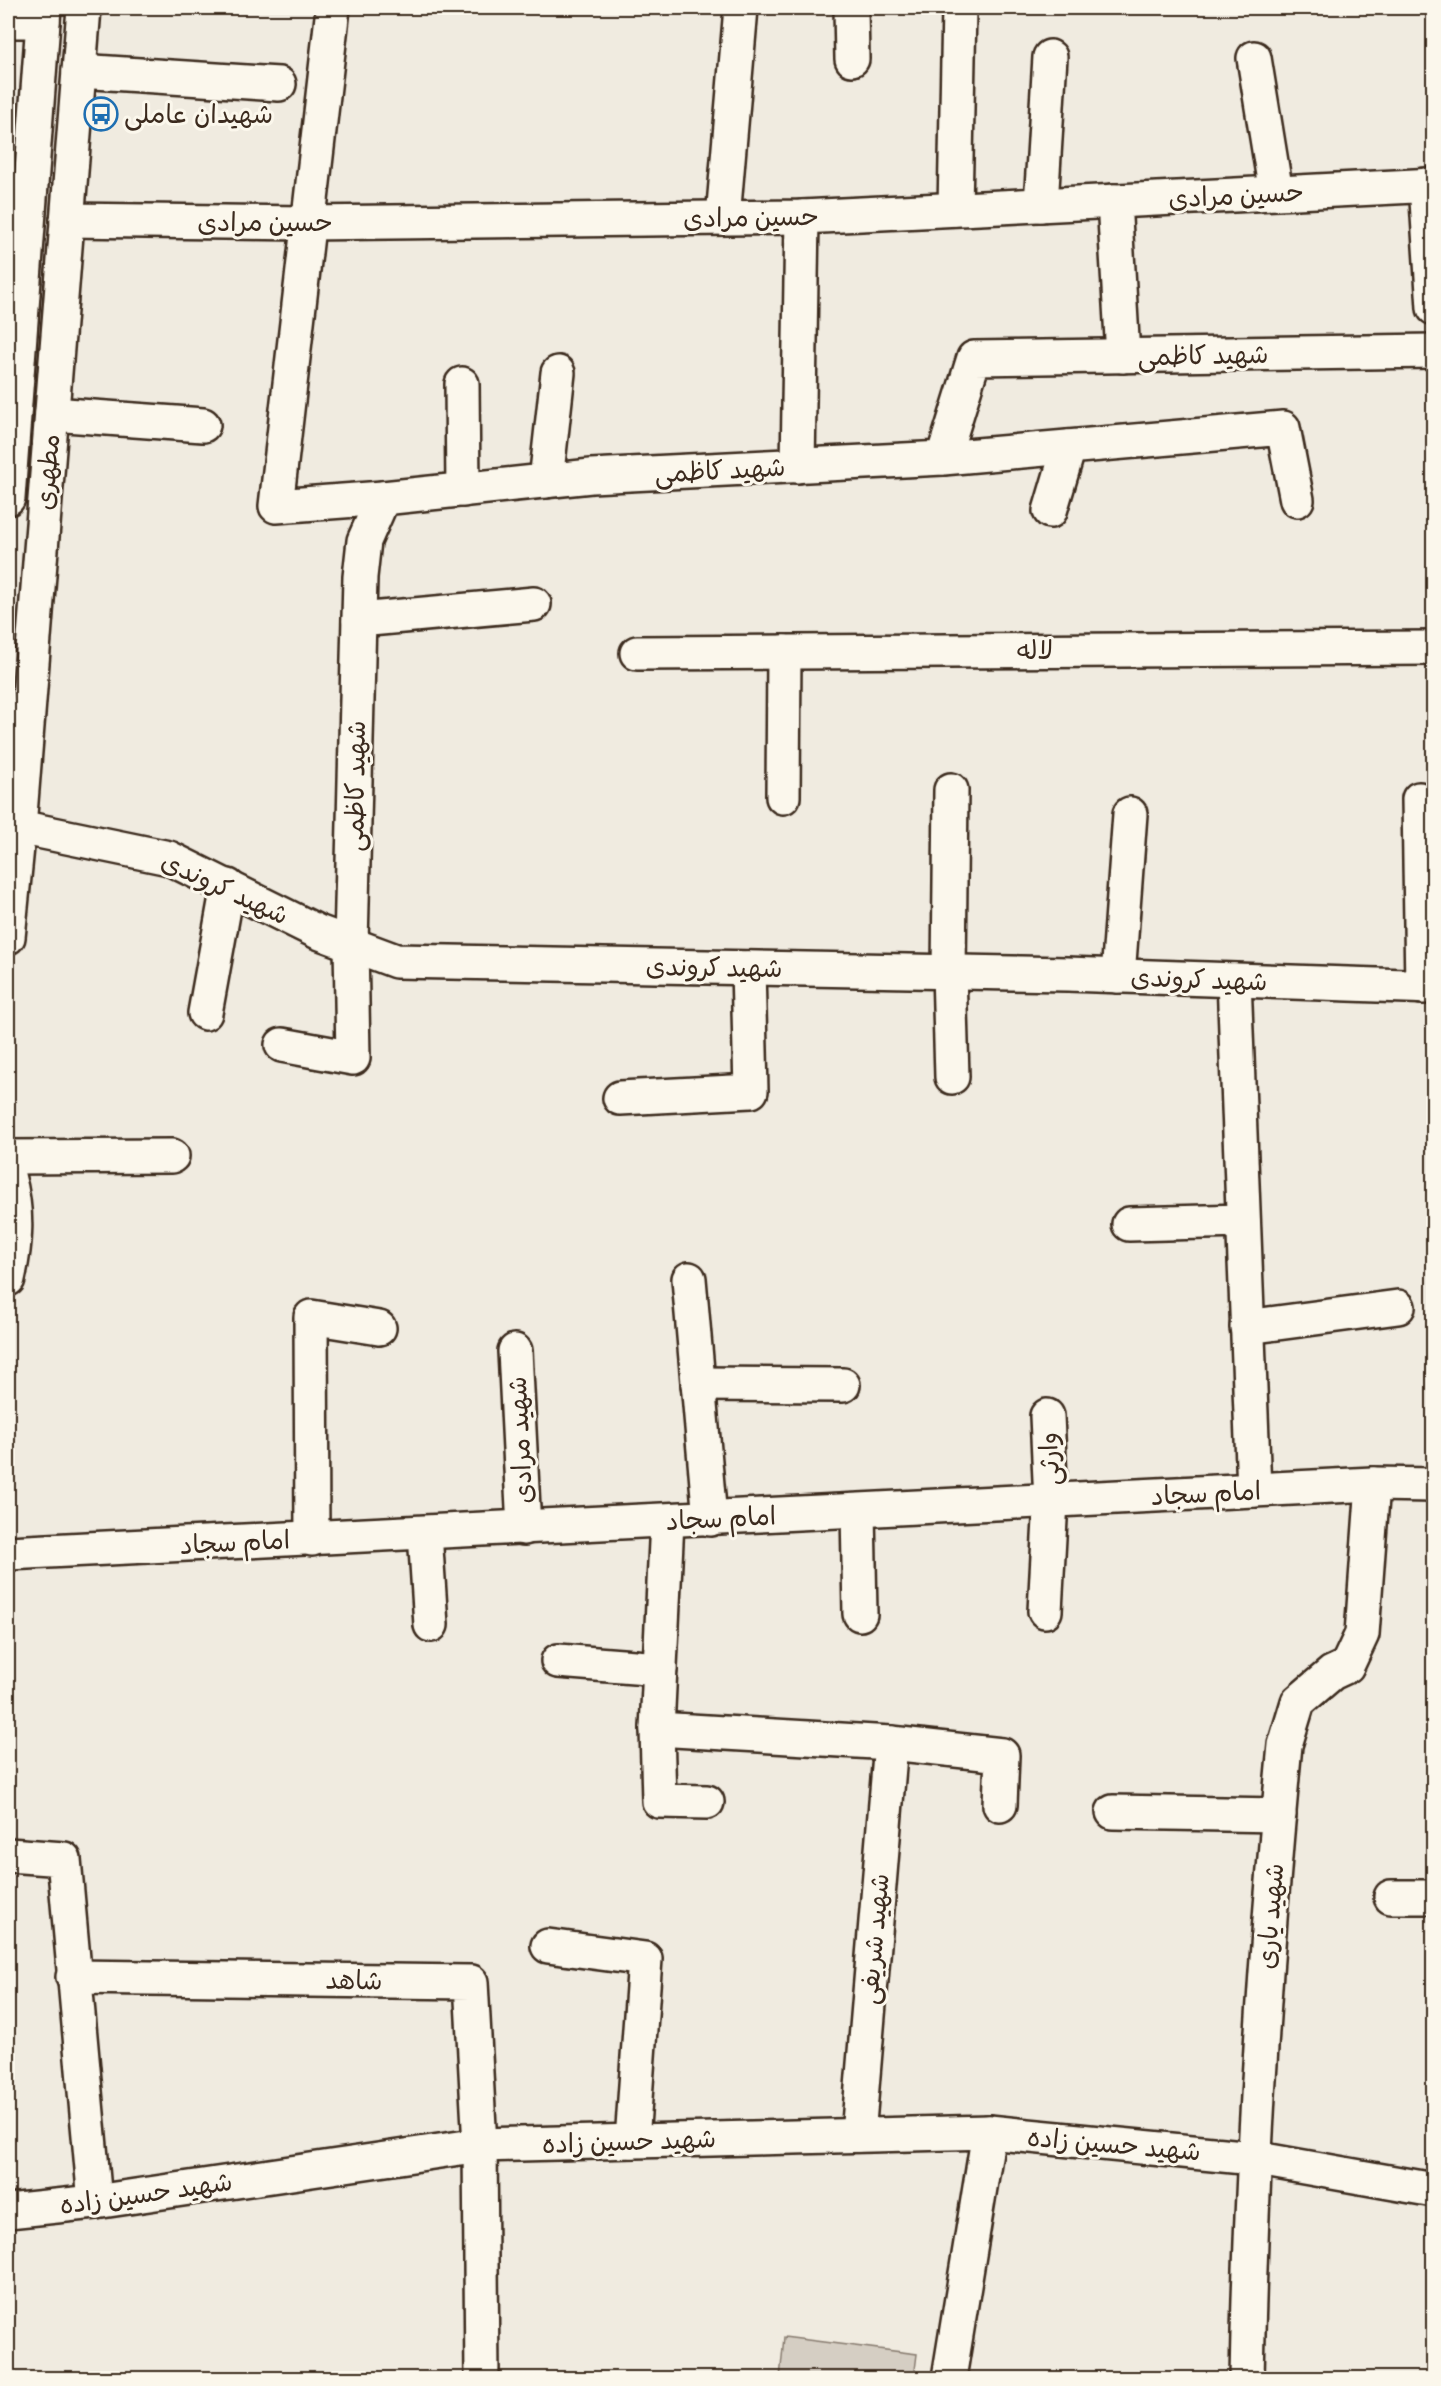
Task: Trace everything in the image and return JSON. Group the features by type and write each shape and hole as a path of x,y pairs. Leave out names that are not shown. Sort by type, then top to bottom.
{"street":[{"name":"مطهری","path":"8,937 19,827 84,8"},
{"path":"333,8 306,223 276,506 383,498"},
{"path":"723,218 741,8"},
{"path":"851,8 852,59"},
{"path":"955,210 959,8"},
{"name":"مطهری","path":"8,498 12,384 43,14"},
{"path":"8,21 43,14"},
{"path":"1041,205 1050,57"},
{"path":"1254,58 1276,193"},
{"path":"79,71 279,84"},
{"path":"1430,185 1434,308"},
{"name":"حسین مرادی","path":"67,220 306,223 802,217 1430,185"},
{"path":"1114,201 1124,356"},
{"path":"798,466 802,217"},
{"name":"شهید کاظمی","path":"282,1045 353,1058 351,944 359,620 364,541 383,498 546,481 943,458 974,358 1434,351"},
{"path":"546,481 558,373"},
{"path":"462,384 463,490"},
{"path":"52,414 203,425"},
{"path":"943,458 1282,429 1297,500"},
{"path":"1050,511 1069,447"},
{"path":"359,620 534,604"},
{"name":"لاله","path":"637,652 1434,648"},
{"path":"783,797 784,652"},
{"path":"951,790 949,972 952,1077"},
{"path":"1419,799 1428,987"},
{"path":"1118,976 1130,814"},
{"name":"شهید کروندی","path":"19,827 169,858 318,932 396,961 1118,976 1428,987"},
{"path":"205,1013 228,886"},
{"path":"620,1098 751,1091 748,968"},
{"path":"1234,980 1254,1490"},
{"path":"8,1157 172,1156"},
{"path":"8,1176 15,1203 15,1248 8,1279"},
{"path":"1129,1224 1243,1221"},
{"path":"689,1279 710,1519"},
{"path":"1247,1327 1398,1307"},
{"path":"312,1539 311,1317 379,1328"},
{"name":"شهید مرادی","path":"515,1351 524,1528"},
{"path":"698,1384 843,1385"},
{"name":"وارثی","path":"1045,1611 1051,1501 1047,1416"},
{"name":"امام سجاد","path":"8,1553 1373,1484 1434,1485"},
{"name":"شهید یاری","path":"1247,2379 1253,2157 1261,2020 1285,1745 1298,1702 1332,1672 1347,1666 1362,1634 1373,1484"},
{"path":"858,1511 860,1614"},
{"path":"667,1521 657,1729 659,1801 707,1802"},
{"path":"425,1533 431,1625"},
{"path":"558,1661 660,1669"},
{"path":"657,1729 891,1743 1002,1755 1000,1805"},
{"name":"شهید شریفی","path":"858,2135 891,1743"},
{"path":"1113,1812 1279,1815"},
{"path":"8,1855 64,1859 73,1977 80,2015 95,2202"},
{"path":"1391,1897 1434,1897"},
{"path":"548,1946 645,1959 632,2141"},
{"name":"شاهد","path":"73,1977 471,1982 480,2145"},
{"path":"949,2379 989,2132"},
{"name":"شهید حسین زاده","path":"8,2211 95,2202 480,2145 989,2132 1253,2157 1434,2190"},
{"path":"480,2145 482,2379"}],"shaded area":[{"path":"784,2337 917,2354 914,2378 780,2378"}],"place":[{"name":"شهیدان عاملی","path":"101,114"}]}
